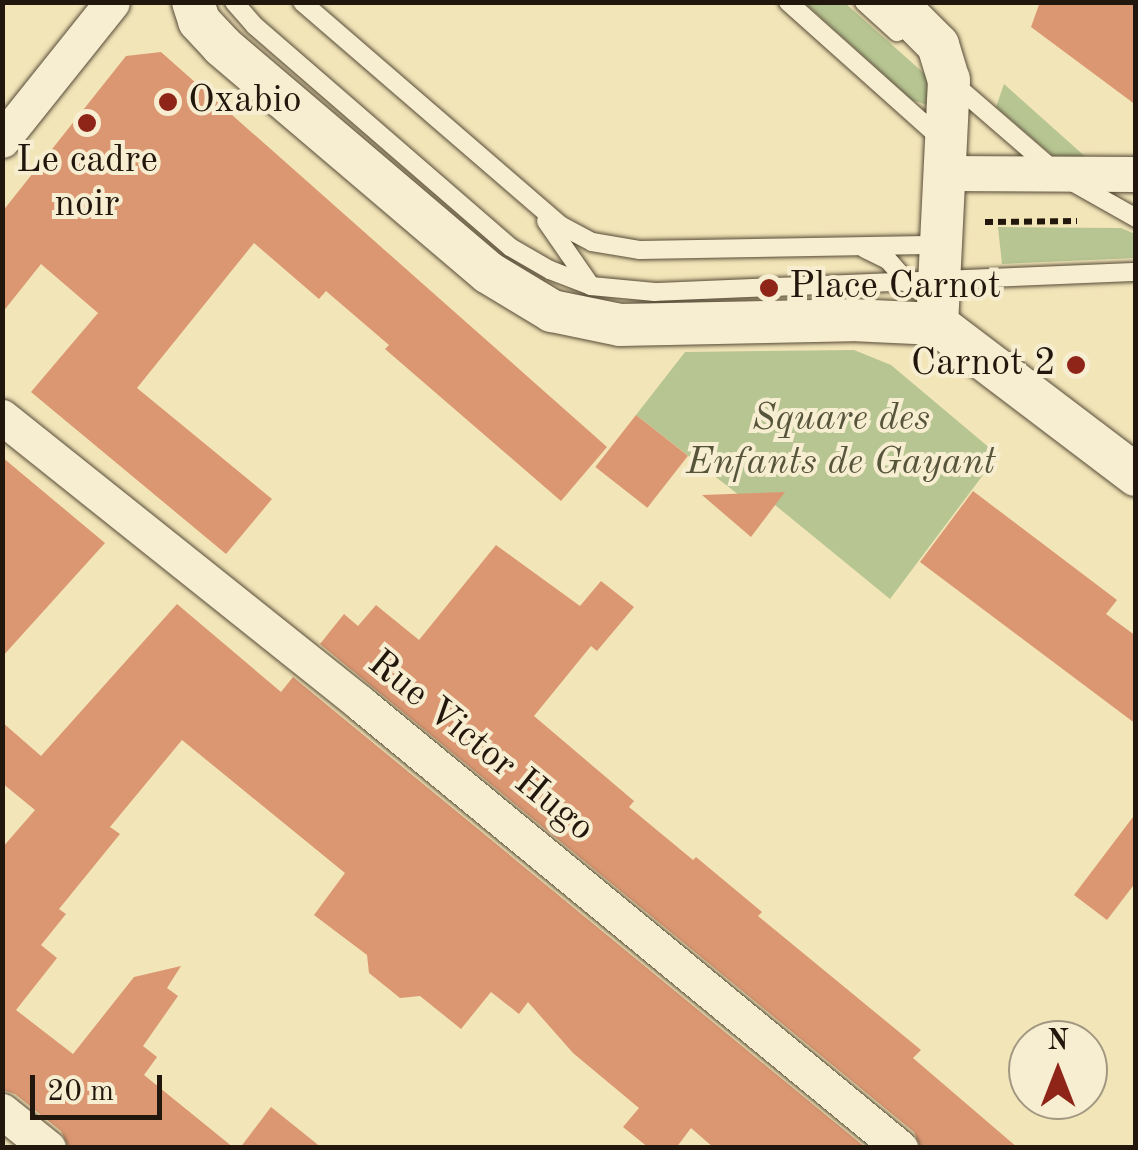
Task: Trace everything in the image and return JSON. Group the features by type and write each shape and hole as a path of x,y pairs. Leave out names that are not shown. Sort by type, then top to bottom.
{"street":[{"path":"2,140 112,2"},
{"path":"192,2 199,20 222,46 488,272 552,311 620,326 851,320 937,324 1136,475"},
{"path":"895,2 938,45 949,80 948,160 934,258 937,324"},
{"path":"948,160 1058,174 1136,174"},
{"name":"Rue Victor Hugo","path":"2,417 376,715 900,1148"},
{"path":"2,1111 48,1148"}],"lane":[{"path":"234,2 268,38 510,247 550,270 592,286 656,292 934,258"},
{"path":"302,2 531,200 576,235 613,248 850,245 934,258 1136,272"},
{"path":"788,2 948,160"},
{"path":"864,2 1058,174 1136,218"},
{"path":"531,200 620,326"},
{"path":"850,245 888,260 934,258"}],"path":[{"path":"934,258 1082,221"}],"green space":[{"path":"805,3 845,3 936,84 927,105 912,100"},
{"path":"1004,84 1089,160 1059,161 996,107"},
{"path":"998,227 1121,228 1135,234 1135,258 1002,264"},
{"name":"Square des Enfants de Gayant","path":"854,350 891,365 998,455 890,599 775,505 753,506 636,415 685,352"}],"building":[{"path":"1040,2 1136,2 1136,105 1031,27"},
{"path":"161,52 607,447 561,501 385,349 389,345 326,291 319,299 254,243 137,388 272,499 226,554 31,392 98,313 41,264 2,313 2,212 126,56"},
{"path":"636,415 688,456 647,508 595,467"},
{"path":"2,457 105,543 2,657"},
{"path":"973,491 1117,600 1106,614 1136,636 1136,724 920,562"},
{"path":"785,492 751,537 702,495"},
{"path":"496,545 580,606 601,581 634,607 597,651 591,646 534,716 634,801 629,807 693,860 696,857 762,912 758,916 921,1050 913,1058 1018,1148 921,1148 914,1132 320,644 344,614 358,626 376,605 419,640"},
{"path":"177,604 281,692 293,677 866,1148 714,1148 691,1128 676,1148 649,1148 623,1127 639,1108 573,1053 528,1002 519,1014 491,992 461,1029 420,996 400,998 369,973 367,955 314,915 345,873 182,740 110,827 120,834 59,909 66,914 41,945 57,958 16,1010 73,1054 134,977 181,966 167,988 178,996 143,1046 157,1057 144,1075 234,1148 69,1148 61,1131 15,1094 2,1090 2,848 35,810 2,783 2,722 41,756"},
{"path":"1136,813 1136,882 1107,920 1074,895"},
{"path":"271,1107 322,1148 240,1148"}],"place":[{"name":"Oxabio","path":"168,102"},
{"name":"Le cadre noir","path":"87,123"},
{"name":"Place Carnot","path":"769,288"},
{"name":"Carnot 2","path":"1076,365"}]}
